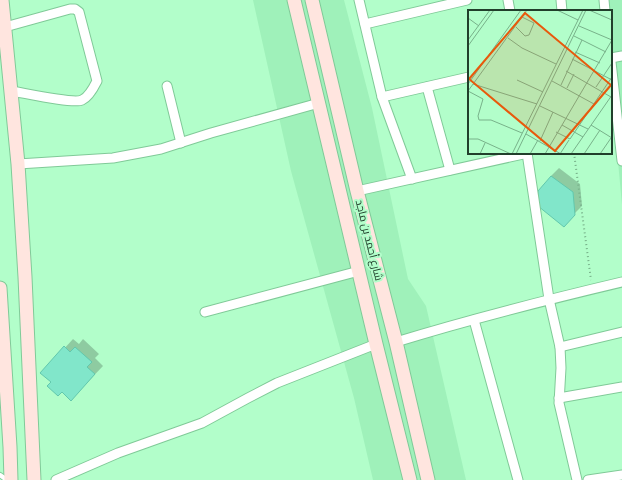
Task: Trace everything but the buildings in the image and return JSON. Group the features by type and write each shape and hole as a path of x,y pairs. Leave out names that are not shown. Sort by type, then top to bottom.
{"main road":[{"path":"2,0 18,164 25,277 34,480"},
{"name":"شارع أحمد بن ماجد","path":"294,0 410,480"},
{"name":"شارع أحمد بن ماجد","path":"312,0 357,191 396,342 428,480"},
{"path":"0,288 11,480"}],"street":[{"path":"359,0 382,97 412,179"},
{"path":"365,24 467,0"},
{"path":"508,0 510,10"},
{"path":"561,0 562,10"},
{"path":"604,0 605,10"},
{"path":"5,27 70,9 75,9 79,12 97,80 89,95 82,100 70,101 11,91"},
{"path":"612,58 622,56"},
{"path":"382,97 468,77"},
{"path":"612,82 615,140 622,161"},
{"path":"167,86 181,142"},
{"path":"427,87 450,170"},
{"path":"18,164 113,158 161,148 319,103"},
{"path":"357,191 523,154"},
{"path":"528,154 549,299 560,347 561,368 559,403 577,480"},
{"path":"205,312 359,271"},
{"path":"396,342 549,299 622,282"},
{"path":"474,320 518,480"},
{"path":"560,347 622,332"},
{"path":"56,480 76,476 118,452 202,423 277,383 376,344"},
{"path":"559,398 622,387"},
{"path":"588,480 622,475"}],"lane":[{"path":"0,475 7,480"}],"path":[{"path":"574,154 592,289"}],"shaded area":[{"path":"253,0 344,0 372,108 408,279 426,306 466,480 373,480 354,398 291,171"},
{"path":"603,0 622,0 622,205 612,96 612,10 604,10"}]}
